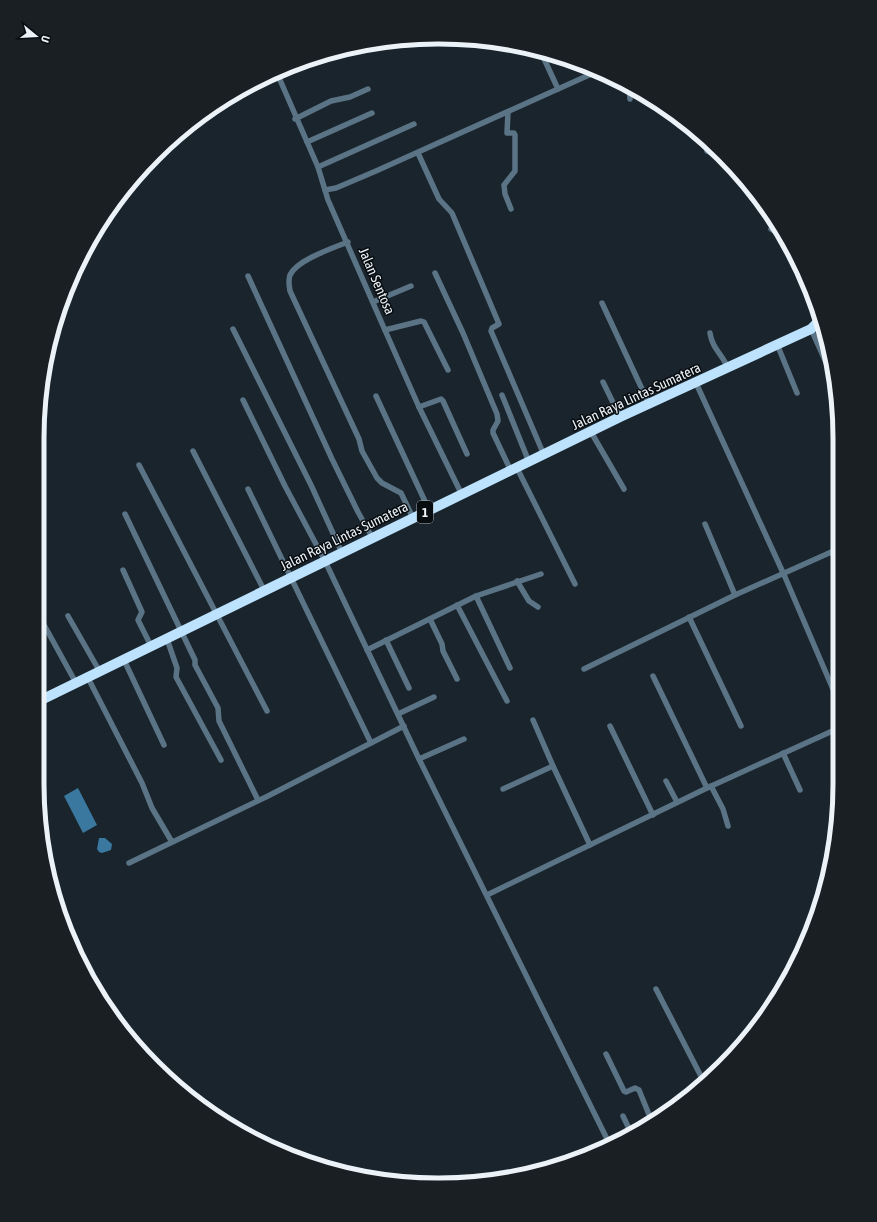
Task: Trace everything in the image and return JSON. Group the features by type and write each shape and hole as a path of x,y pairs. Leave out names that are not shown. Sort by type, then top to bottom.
{"highway":[{"name":"Jalan Raya Lintas Sumatera","path":"44,699 372,537 462,495 620,417 728,368 816,325"}],"street":[{"path":"544,58 558,89"},
{"path":"325,190 336,188 418,153 591,75"},
{"name":"Jalan Sentosa","path":"279,78 295,119 318,167 325,190 385,330 419,407 462,495"},
{"path":"295,119 332,101 350,97 368,89"},
{"path":"630,94 630,99"},
{"path":"508,112 508,133 514,133 515,135 516,171 504,185 505,194 511,208"},
{"path":"307,142 372,113"},
{"path":"318,167 414,124"},
{"path":"418,153 439,199 452,213 483,285 499,324 492,328 491,331 544,455"},
{"path":"348,242 302,263 293,270 289,282 290,290 359,439 362,451 374,473 382,483 401,493 413,518"},
{"path":"435,273 463,332 497,414 498,421 493,433 514,469 575,584"},
{"path":"248,276 332,459 372,537"},
{"path":"373,302 411,286"},
{"path":"602,303 649,404"},
{"path":"385,330 421,321 424,322 448,370"},
{"path":"816,325 820,338"},
{"path":"233,329 311,485 342,553"},
{"path":"710,333 713,347 722,355 728,368"},
{"path":"777,344 797,393"},
{"path":"603,382 620,417"},
{"path":"696,383 784,574 833,689"},
{"path":"502,395 529,462"},
{"path":"376,396 429,510"},
{"path":"243,400 285,486 325,561 419,759 488,895 607,1140"},
{"path":"419,407 435,400 443,400 467,454"},
{"path":"591,432 624,489"},
{"path":"193,451 264,590"},
{"path":"139,465 267,711"},
{"path":"248,489 371,743"},
{"path":"126,514 182,631 195,660 195,665 218,708 219,721 228,743 258,800"},
{"path":"705,524 735,595"},
{"path":"584,669 735,595 833,551"},
{"path":"123,570 142,612 142,615 138,617 138,620 151,646"},
{"path":"367,650 476,596 541,574"},
{"path":"517,581 529,601 538,607"},
{"path":"476,596 510,668"},
{"path":"457,605 507,701"},
{"path":"68,616 100,672"},
{"path":"689,617 741,726"},
{"path":"430,619 442,644 443,651 457,679"},
{"path":"44,625 76,683"},
{"path":"167,639 177,668 176,677 220,760"},
{"path":"386,640 409,688"},
{"path":"124,660 164,745"},
{"path":"653,676 709,787 723,809 728,826"},
{"path":"88,678 142,783 152,808 172,842"},
{"path":"398,714 434,697"},
{"path":"533,720 590,844"},
{"path":"129,863 404,726"},
{"path":"610,726 653,814"},
{"path":"488,895 677,802 833,731"},
{"path":"419,759 464,739"},
{"path":"783,753 800,790"},
{"path":"503,789 553,766"},
{"path":"666,781 677,802"},
{"path":"656,989 702,1077"},
{"path":"606,1054 624,1091 626,1092 635,1088 639,1090 650,1117"},
{"path":"623,1116 629,1129"}],"water":[{"path":"78,788 97,825 83,833 64,796"},
{"path":"99,838 105,838 112,844 111,850 102,853 99,852 97,849"}]}
